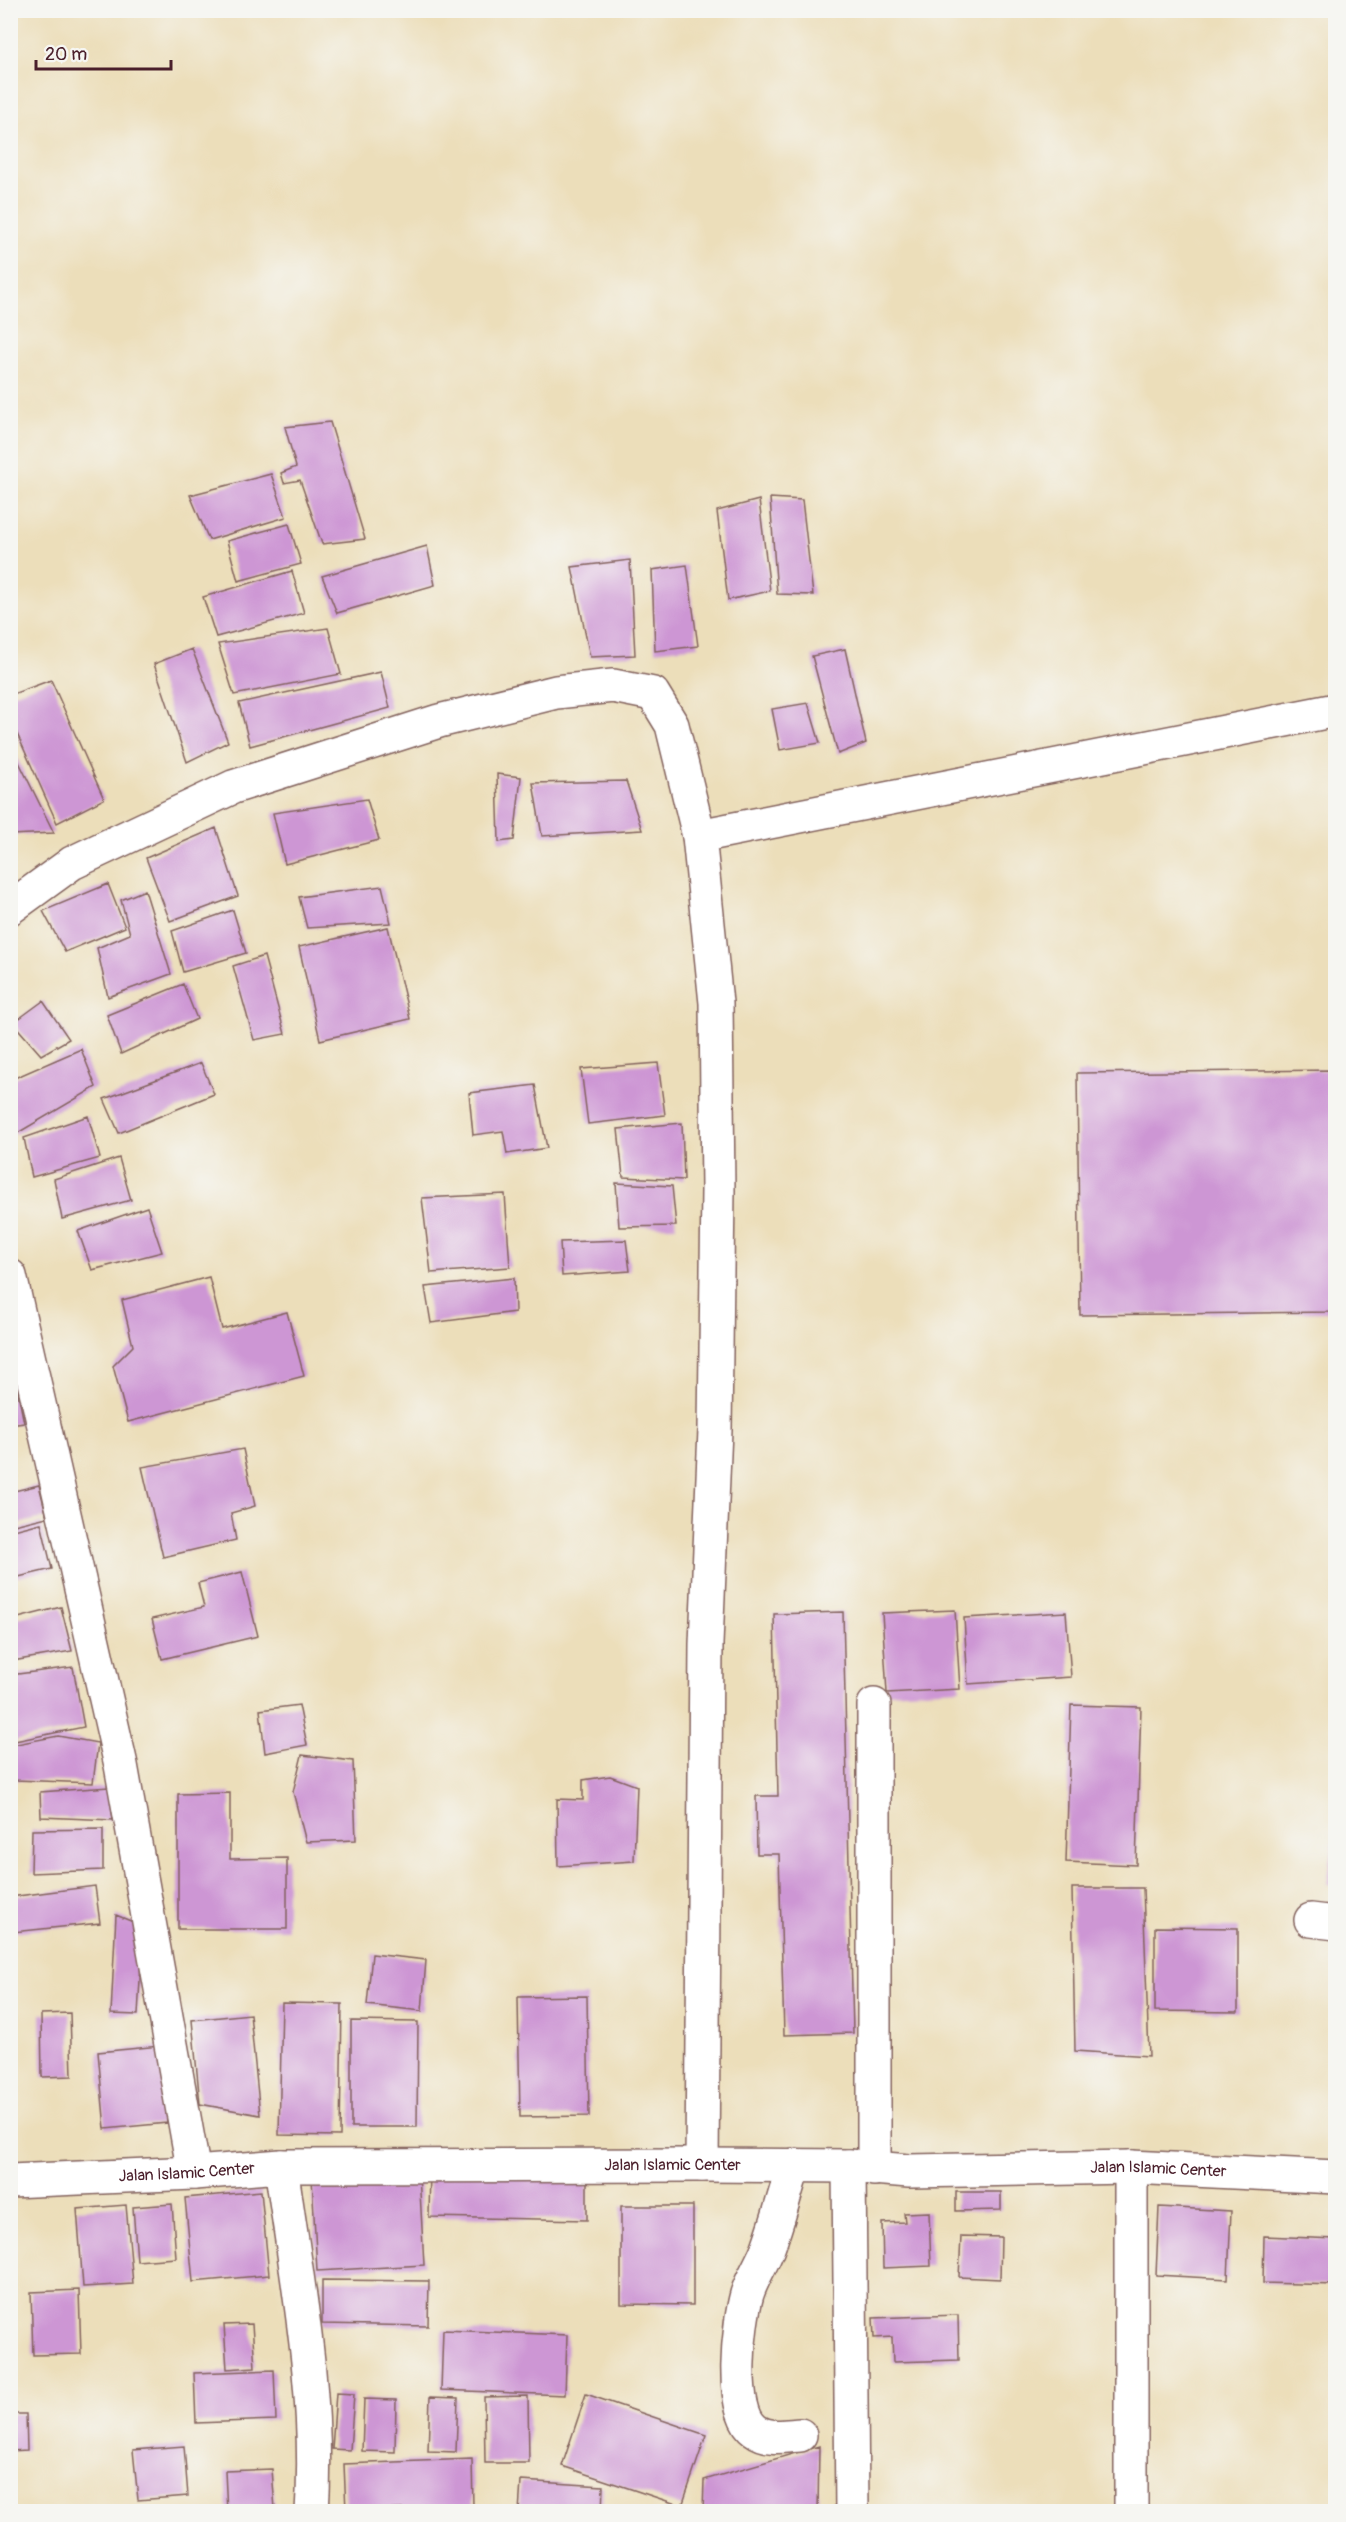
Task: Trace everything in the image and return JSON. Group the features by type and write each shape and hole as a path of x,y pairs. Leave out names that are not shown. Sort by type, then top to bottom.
{"street":[{"path":"10,908 72,863 233,787 439,722 556,692 613,686 653,694 672,725 699,836 716,1003 718,1190 715,1430 706,1644 702,2165"},
{"path":"699,836 1335,710"},
{"path":"10,1276 121,1765 194,2173"},
{"path":"852,2511 874,1705"},
{"path":"794,2165 768,2248 747,2294 740,2338 737,2384 743,2410 754,2430 771,2437 800,2435"},
{"name":"Jalan Islamic Center","path":"10,2181 194,2173 281,2166 794,2165 909,2171 1131,2167 1335,2177"},
{"path":"281,2166 307,2355 314,2473 312,2511"},
{"path":"1131,2167 1131,2511"}],"building":[{"path":"330,422 365,539 322,544 300,480 284,483 281,473 296,467 285,427"},
{"path":"271,474 286,517 209,540 190,495"},
{"path":"770,498 802,500 813,595 777,594"},
{"path":"759,500 770,591 728,600 717,511"},
{"path":"289,524 301,564 238,581 227,541"},
{"path":"427,546 435,585 337,613 322,576"},
{"path":"630,560 635,655 590,657 572,567"},
{"path":"687,565 698,646 655,651 652,570"},
{"path":"292,571 304,613 216,637 203,597"},
{"path":"328,628 341,674 234,695 218,644"},
{"path":"192,649 228,742 187,762 154,664"},
{"path":"845,649 866,743 838,754 812,656"},
{"path":"381,672 390,708 250,746 239,703"},
{"path":"51,680 104,799 57,823 10,718 10,695"},
{"path":"808,703 820,743 780,750 772,709"},
{"path":"10,750 13,750 54,833 10,835"},
{"path":"497,774 521,777 514,840 499,842"},
{"path":"626,781 642,830 542,836 533,783"},
{"path":"367,799 379,840 285,864 273,813"},
{"path":"216,828 238,896 170,921 146,858"},
{"path":"108,884 125,927 65,952 43,911"},
{"path":"382,886 391,923 307,928 299,897"},
{"path":"145,890 171,974 108,997 97,948 130,934 121,900"},
{"path":"233,910 246,953 183,972 172,931"},
{"path":"388,927 410,1019 320,1040 299,947"},
{"path":"264,956 285,1034 254,1040 233,966"},
{"path":"183,984 197,1019 121,1054 107,1015"},
{"path":"43,1001 69,1039 41,1055 13,1023"},
{"path":"81,1049 96,1087 16,1134 10,1125 10,1080"},
{"path":"201,1063 214,1094 119,1133 104,1099"},
{"path":"658,1063 665,1115 588,1124 581,1069"},
{"path":"1336,1070 1336,1312 1080,1315 1077,1073"},
{"path":"535,1085 547,1148 507,1154 503,1131 473,1135 469,1093"},
{"path":"88,1116 100,1158 32,1177 24,1138"},
{"path":"682,1123 684,1180 623,1177 618,1129"},
{"path":"119,1158 131,1200 62,1219 54,1179"},
{"path":"616,1183 672,1186 676,1226 619,1227"},
{"path":"505,1194 510,1267 431,1273 422,1198"},
{"path":"147,1207 162,1252 92,1270 78,1231"},
{"path":"626,1240 630,1271 562,1276 560,1242"},
{"path":"209,1277 222,1329 287,1312 304,1376 128,1422 113,1366 133,1346 122,1300"},
{"path":"514,1278 515,1312 431,1323 425,1287"},
{"path":"14,1373 24,1423 10,1425 10,1374"},
{"path":"243,1449 255,1506 231,1513 236,1540 163,1557 142,1467"},
{"path":"39,1485 47,1517 10,1526 10,1492"},
{"path":"41,1523 52,1569 10,1579 10,1531"},
{"path":"242,1572 258,1636 162,1659 152,1619 204,1607 198,1583"},
{"path":"61,1607 72,1651 12,1661 10,1620"},
{"path":"955,1610 960,1689 887,1693 882,1613"},
{"path":"843,1612 853,2033 784,2035 779,1854 757,1854 756,1796 778,1796 774,1614"},
{"path":"1066,1612 1071,1677 968,1684 964,1618"},
{"path":"73,1667 84,1727 10,1742 10,1675"},
{"path":"299,1705 307,1745 265,1753 260,1710"},
{"path":"1071,1705 1141,1707 1136,1865 1066,1862"},
{"path":"58,1736 98,1743 93,1783 15,1780 11,1745"},
{"path":"302,1755 353,1761 356,1840 306,1842 293,1792"},
{"path":"610,1776 637,1786 634,1861 558,1866 557,1799 583,1800 583,1780"},
{"path":"109,1787 113,1820 41,1817 40,1792"},
{"path":"230,1793 230,1859 287,1858 287,1929 178,1929 178,1794"},
{"path":"103,1829 103,1870 31,1873 32,1830"},
{"path":"1334,1837 1336,1837 1336,1886 1327,1885"},
{"path":"95,1886 100,1923 13,1932 10,1897"},
{"path":"1072,1888 1143,1888 1149,2056 1075,2051"},
{"path":"116,1915 143,1926 138,2015 111,2014"},
{"path":"1155,1927 1238,1928 1238,2012 1155,2011"},
{"path":"372,1954 426,1960 422,2011 367,2005"},
{"path":"587,1996 589,2116 520,2117 518,1997"},
{"path":"282,2003 342,2004 340,2136 279,2135"},
{"path":"70,2013 72,2076 42,2077 41,2014"},
{"path":"250,2014 260,2115 200,2104 192,2020"},
{"path":"351,2021 418,2022 417,2127 351,2127"},
{"path":"160,2046 167,2123 105,2129 98,2052"},
{"path":"430,2169 587,2171 587,2220 429,2217"},
{"path":"419,2173 424,2265 317,2271 312,2178"},
{"path":"261,2191 269,2275 193,2282 185,2198"},
{"path":"956,2192 1001,2192 1001,2210 956,2211"},
{"path":"172,2204 176,2258 137,2261 133,2207"},
{"path":"126,2205 133,2284 83,2287 77,2209"},
{"path":"621,2206 693,2206 693,2305 621,2304"},
{"path":"1159,2207 1231,2211 1228,2279 1156,2275"},
{"path":"929,2212 931,2266 883,2268 882,2223 905,2222 904,2213"},
{"path":"961,2236 1001,2237 1000,2279 959,2277"},
{"path":"1264,2236 1336,2239 1336,2285 1263,2283"},
{"path":"322,2280 429,2281 428,2326 322,2324"},
{"path":"79,2290 81,2354 33,2355 31,2292"},
{"path":"958,2315 959,2360 893,2362 892,2337 874,2338 873,2318"},
{"path":"252,2324 255,2367 227,2369 224,2325"},
{"path":"443,2330 567,2335 565,2395 441,2390"},
{"path":"274,2370 276,2420 196,2423 194,2373"},
{"path":"336,2393 354,2394 350,2450 332,2449"},
{"path":"586,2394 706,2435 682,2506 562,2466"},
{"path":"528,2396 529,2463 485,2463 484,2397"},
{"path":"430,2397 458,2398 456,2452 428,2451"},
{"path":"364,2399 396,2400 395,2452 362,2451"},
{"path":"10,2414 26,2414 27,2450 10,2451"},
{"path":"184,2446 188,2496 138,2500 133,2450"},
{"path":"819,2446 818,2512 703,2512 704,2480"},
{"path":"472,2459 473,2507 346,2511 344,2464"},
{"path":"272,2469 275,2509 227,2512 225,2471"},
{"path":"521,2481 603,2486 602,2512 519,2512"}]}
